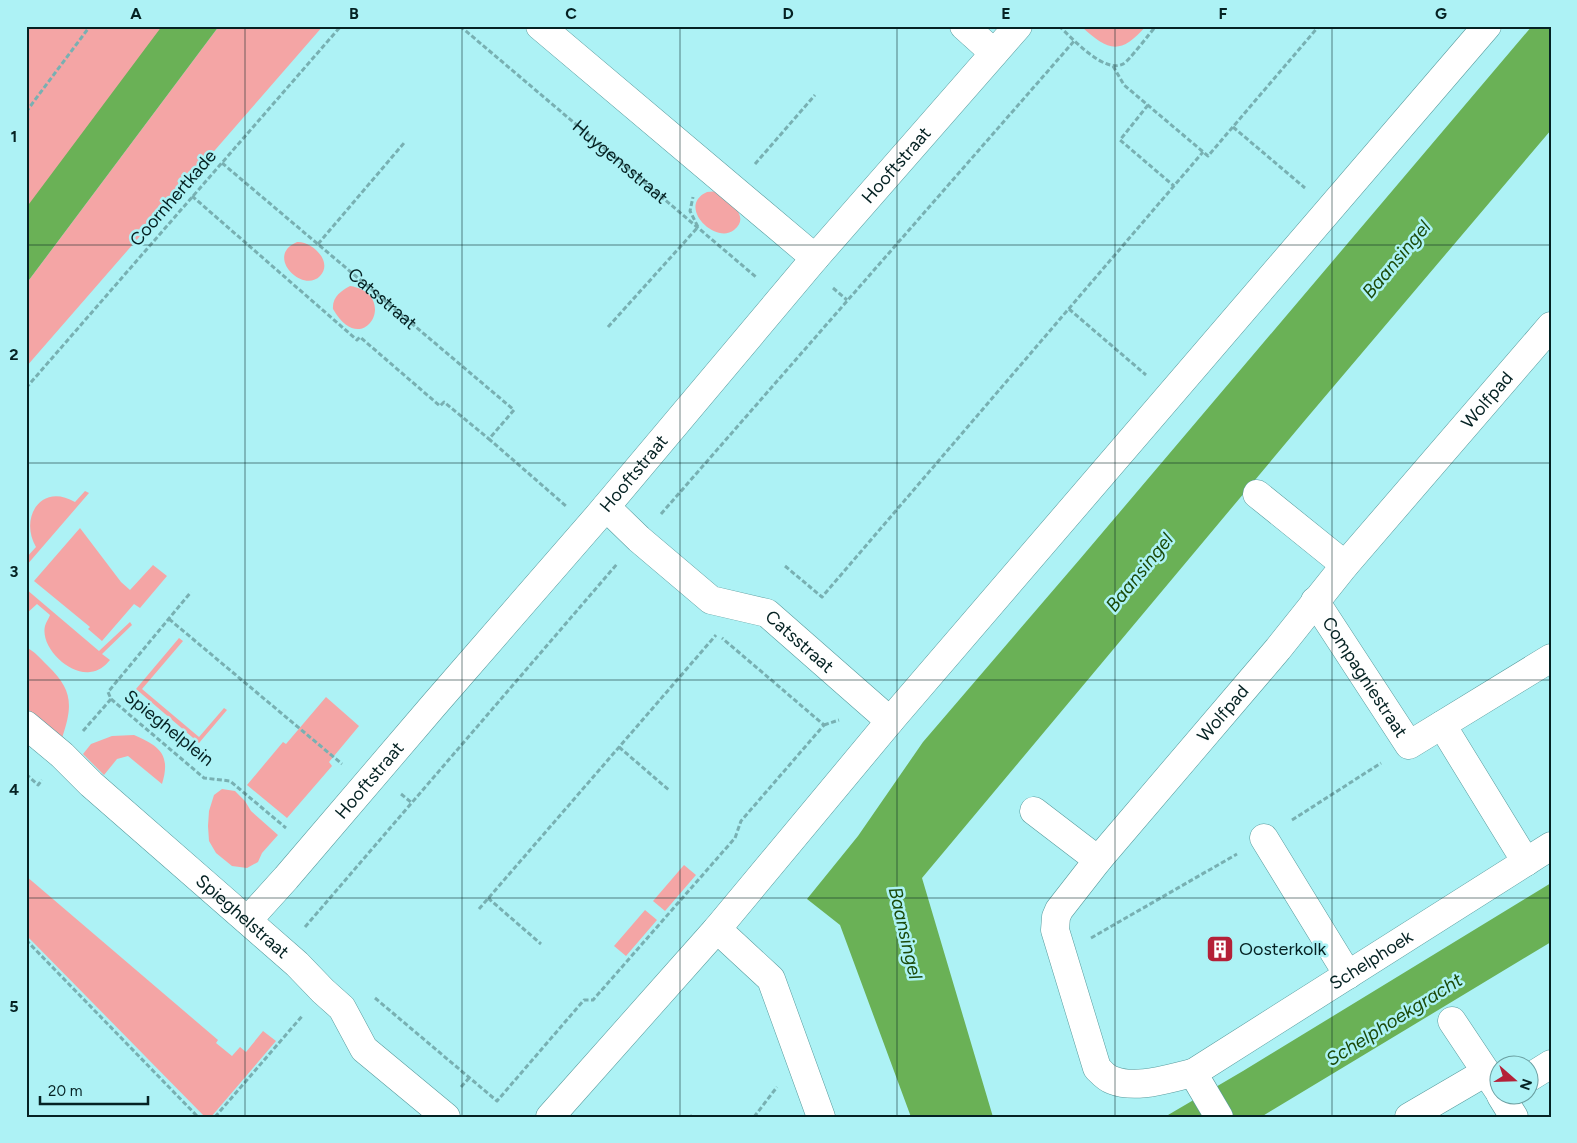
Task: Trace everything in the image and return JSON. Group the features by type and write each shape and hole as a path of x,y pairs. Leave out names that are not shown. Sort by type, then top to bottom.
{"street":[{"path":"540,26 815,258"},
{"path":"964,26 994,53"},
{"name":"Hooftstraat","path":"248,920 597,516 815,258 1018,26"},
{"path":"550,1117 717,929 890,721 1487,26"},
{"name":"Wolfpad","path":"1198,1081 1122,1083 1111,1080 1098,1068 1055,930 1056,917 1064,903 1098,860 1278,649 1345,565 1551,326"},
{"path":"1257,494 1345,565"},
{"name":"Catsstraat","path":"597,516 640,539 711,600 767,613 890,721"},
{"name":"Compagniestraat","path":"1315,602 1409,745 1551,658"},
{"name":"Spieghelstraat","path":"26,725 62,755 91,784 199,880 248,920 297,964 322,991 342,1008 364,1049 446,1117"},
{"path":"1442,725 1526,862"},
{"path":"1034,811 1098,860"},
{"path":"1264,838 1348,975"},
{"name":"Schelphoek","path":"1198,1081 1348,975 1551,846"},
{"path":"717,929 771,979 821,1117"},
{"path":"1452,1021 1490,1079"},
{"path":"1540,1071 1551,1064"},
{"path":"1198,1081 1219,1117"},
{"path":"1409,1117 1490,1089"},
{"path":"1507,1106 1514,1117"}],"path":[{"path":"26,112 90,26"},
{"name":"Coornhertkade","path":"26,388 341,26"},
{"name":"Huygensstraat","path":"460,26 782,298"},
{"path":"1059,26 1101,63 1113,66 1124,64 1156,26"},
{"path":"1113,66 1124,85 1208,156 1319,26"},
{"path":"303,930 640,539 1075,40"},
{"path":"608,327 698,227 690,211 694,193 715,185 735,188 815,95"},
{"path":"1148,106 1120,140 1174,186"},
{"path":"1233,127 1305,189"},
{"path":"318,244 404,143"},
{"path":"785,566 822,597 1203,152"},
{"name":"Catsstraat","path":"222,163 514,410 489,439"},
{"path":"192,196 357,340 360,337 440,406 444,402 489,439 597,516"},
{"path":"1069,309 1146,375"},
{"name":"Spieghelplein","path":"191,592 108,692 111,699 204,778 230,781 288,829"},
{"path":"169,619 343,765 354,752 412,803"},
{"path":"373,996 497,1101 584,1000 594,1000 735,838 741,821 824,725 717,633 479,909"},
{"name":"Spieghelplein","path":"26,774 38,785 111,699"},
{"path":"619,747 670,791"},
{"path":"488,898 541,944"},
{"path":"26,940 198,1117"},
{"path":"215,1117 322,991"}],"shaded area":[{"path":"26,26 180,26 26,226"},
{"path":"219,26 323,26 26,367 26,284"},
{"path":"1081,26 1146,26 1129,42 1114,47 1099,41"},
{"path":"707,192 716,193 729,202 739,213 740,221 734,230 726,233 717,232 702,222 695,206 698,198"},
{"path":"297,242 314,248 323,258 324,270 320,276 313,280 297,277 285,264 284,256 288,248"},
{"path":"350,286 365,291 373,300 375,311 372,320 365,327 355,329 344,324 333,309 334,301 340,292"},
{"path":"85,491 89,493 26,566 26,558 36,547 31,536 30,525 36,506 43,500 52,497 63,497 75,502"},
{"path":"80,528 121,582 130,590 153,565 167,576 140,608 134,604 102,641 88,629 90,627 34,581"},
{"path":"26,589 99,651 130,622 132,625 102,654 110,660 103,667 90,672 73,669 58,658 47,642 45,626 50,615 37,604 26,614"},
{"path":"179,638 183,641 142,689 199,737 224,708 227,710 199,743 136,689"},
{"path":"26,647 56,674 66,690 69,707 62,738 26,708"},
{"path":"326,697 359,726 329,762 332,766 287,818 247,785 283,742 286,744"},
{"path":"134,735 151,743 161,753 165,766 162,784 128,756 117,759 104,775 83,754 91,744 112,736"},
{"path":"222,789 235,791 245,801 251,811 278,835 262,853 258,862 247,868 232,866 216,853 209,841 209,811 214,795"},
{"path":"684,865 696,875 665,911 653,901"},
{"path":"26,876 218,1040 216,1043 232,1056 240,1047 246,1052 263,1031 276,1041 211,1117 205,1117 26,935"},
{"path":"645,910 657,920 626,956 614,946"}],"water":[{"path":"162,26 219,26 26,284 26,208"},
{"name":"Baansingel","path":"1532,26 1551,26 1551,130 1306,419 922,878 993,1117 911,1117 840,925 807,899 858,836 923,742"},
{"name":"Schelphoekgracht","path":"1551,883 1551,942 1261,1117 1150,1117 1168,1115"}],"place":[{"name":"Oosterkolk","path":"1220,949"}]}
